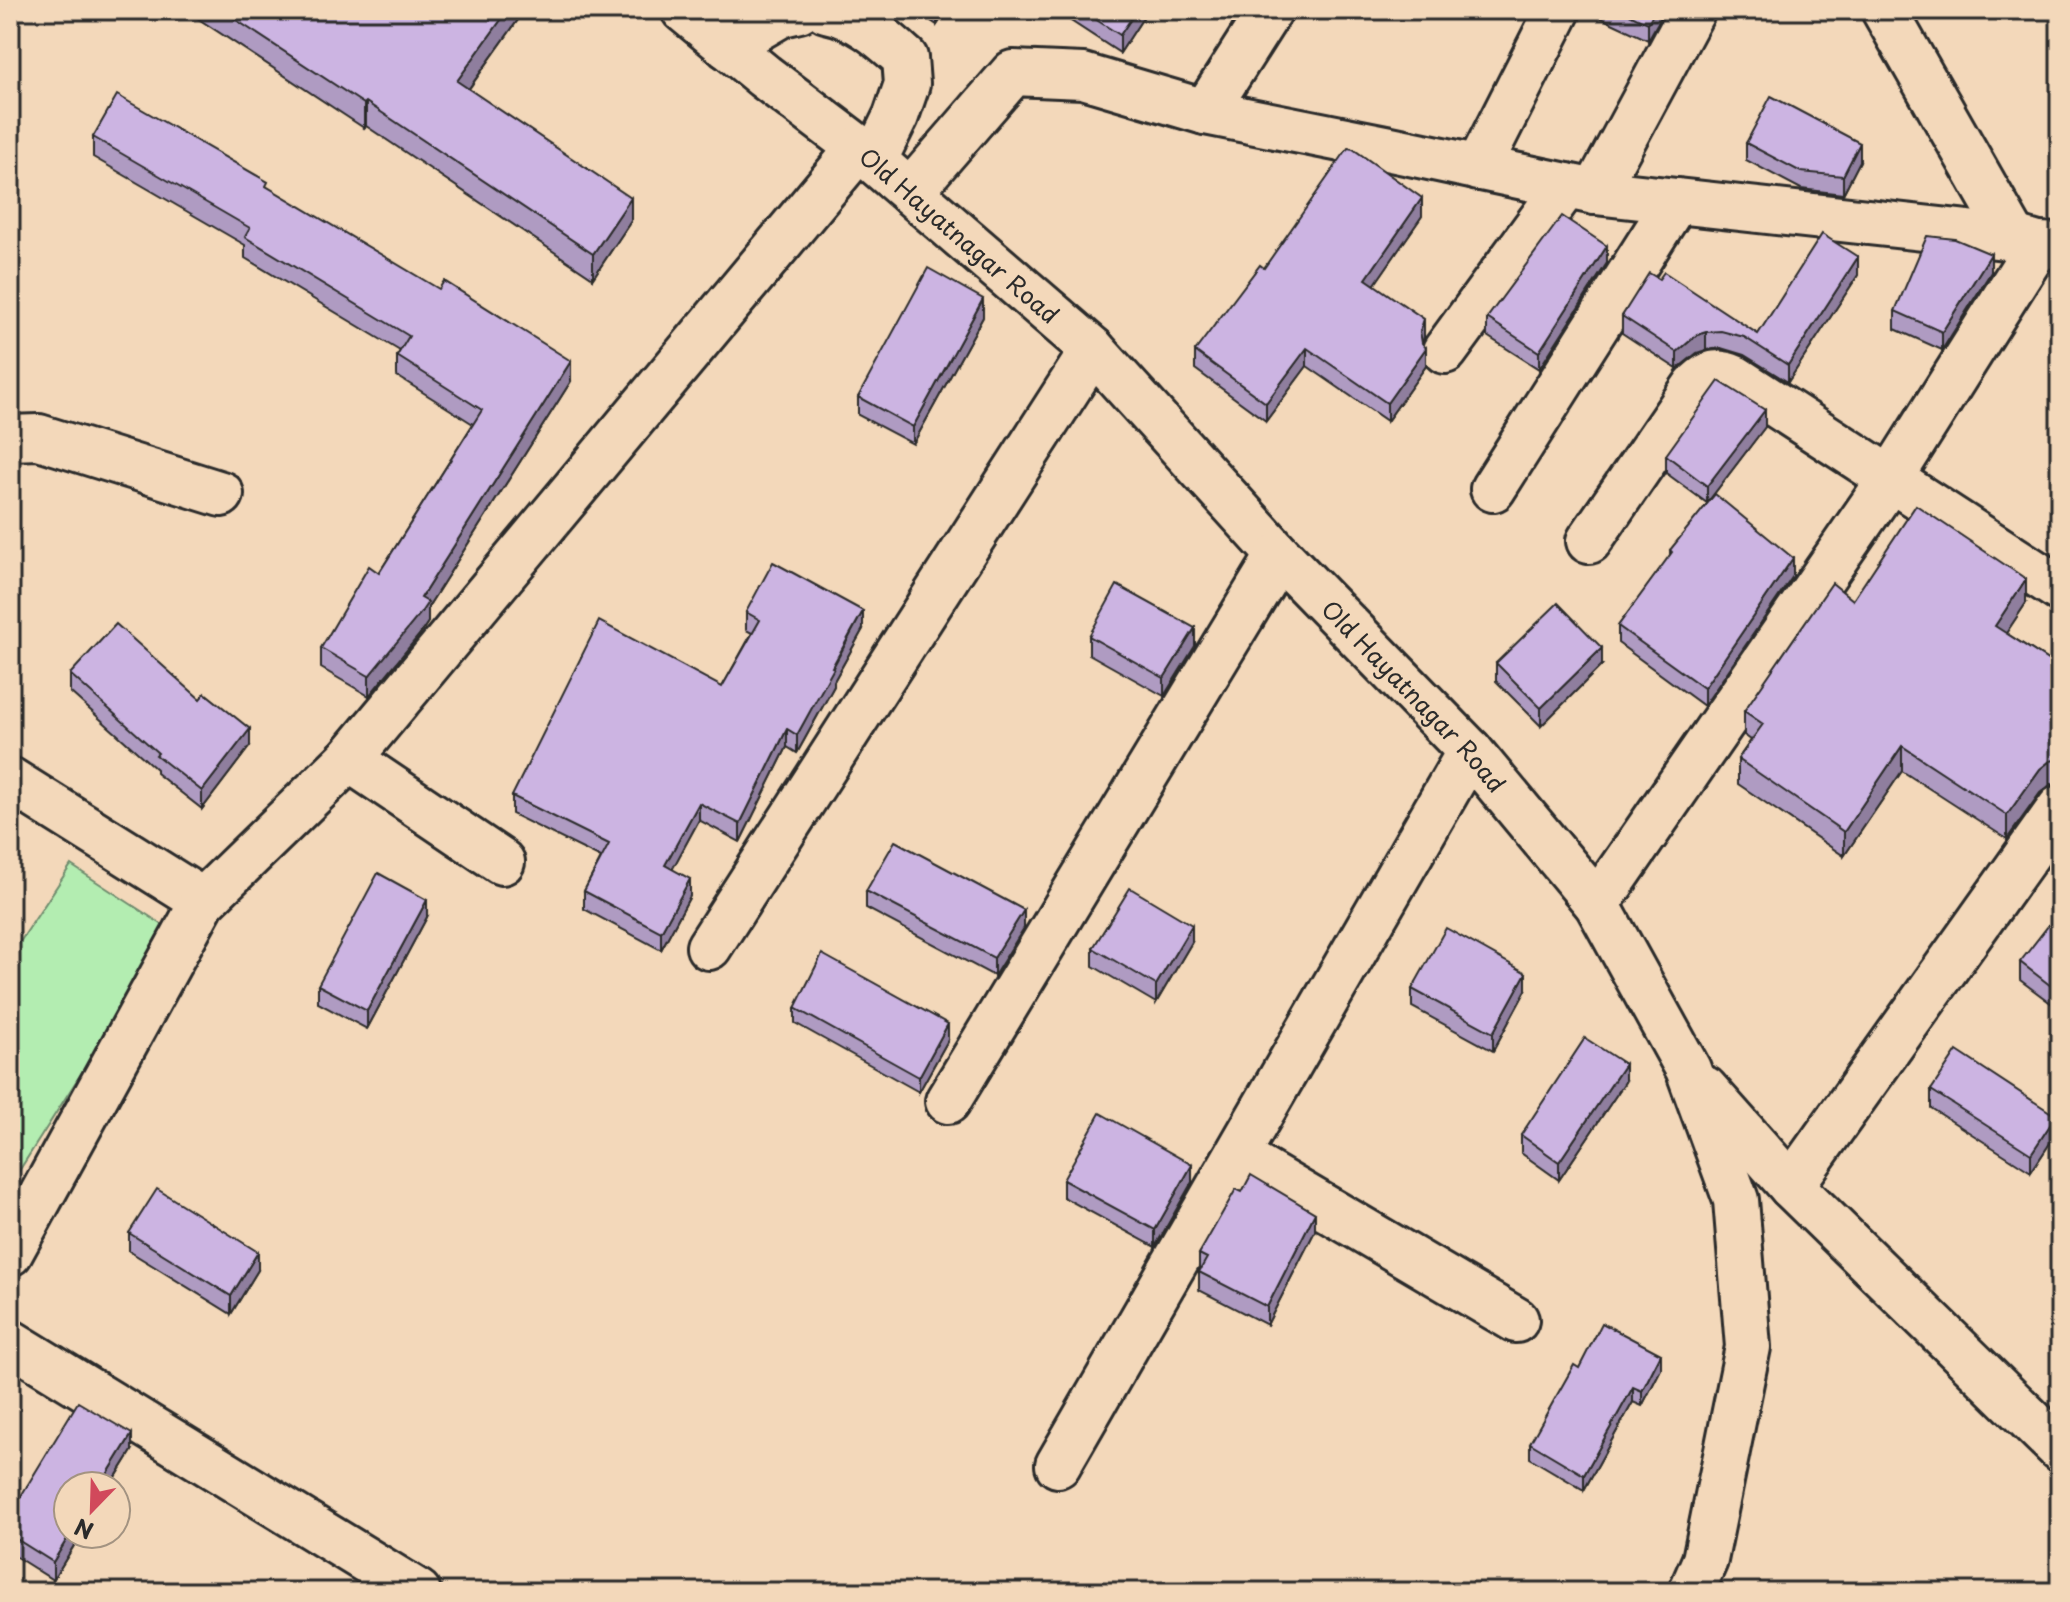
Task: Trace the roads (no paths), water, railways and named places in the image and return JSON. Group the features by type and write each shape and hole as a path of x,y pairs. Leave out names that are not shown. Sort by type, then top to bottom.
{"street":[{"name":"Old Hayatnagar Road","path":"684,10 867,154 1093,350 1279,555 1470,751 1597,904 1688,1069 1736,1200 1748,1347 1705,1560 1691,1592"},
{"path":"727,46 782,14 799,10"},
{"path":"10,1253 203,901 349,759 867,154 896,116 907,84 905,58 874,32 844,14 826,10"},
{"path":"1205,112 1270,10"},
{"path":"1478,168 1558,10"},
{"path":"1445,351 1580,189 1693,10"},
{"path":"1884,10 2037,243"},
{"path":"910,192 1013,73 1083,76 1205,112 1580,189 2037,243"},
{"path":"1493,489 1676,201"},
{"path":"1597,904 1891,478 2037,243"},
{"path":"709,947 1093,350"},
{"path":"1589,541 1696,385 1707,374 1722,372 2060,589"},
{"path":"10,438 39,437 221,494"},
{"path":"948,1101 1279,555"},
{"path":"1058,1465 1470,751"},
{"path":"349,759 502,862"},
{"path":"10,780 203,901"},
{"path":"1791,1186 2060,808"},
{"path":"1688,1069 1791,1186 2060,1449"},
{"path":"1237,1156 1516,1320"},
{"path":"10,1342 418,1592"}]}
